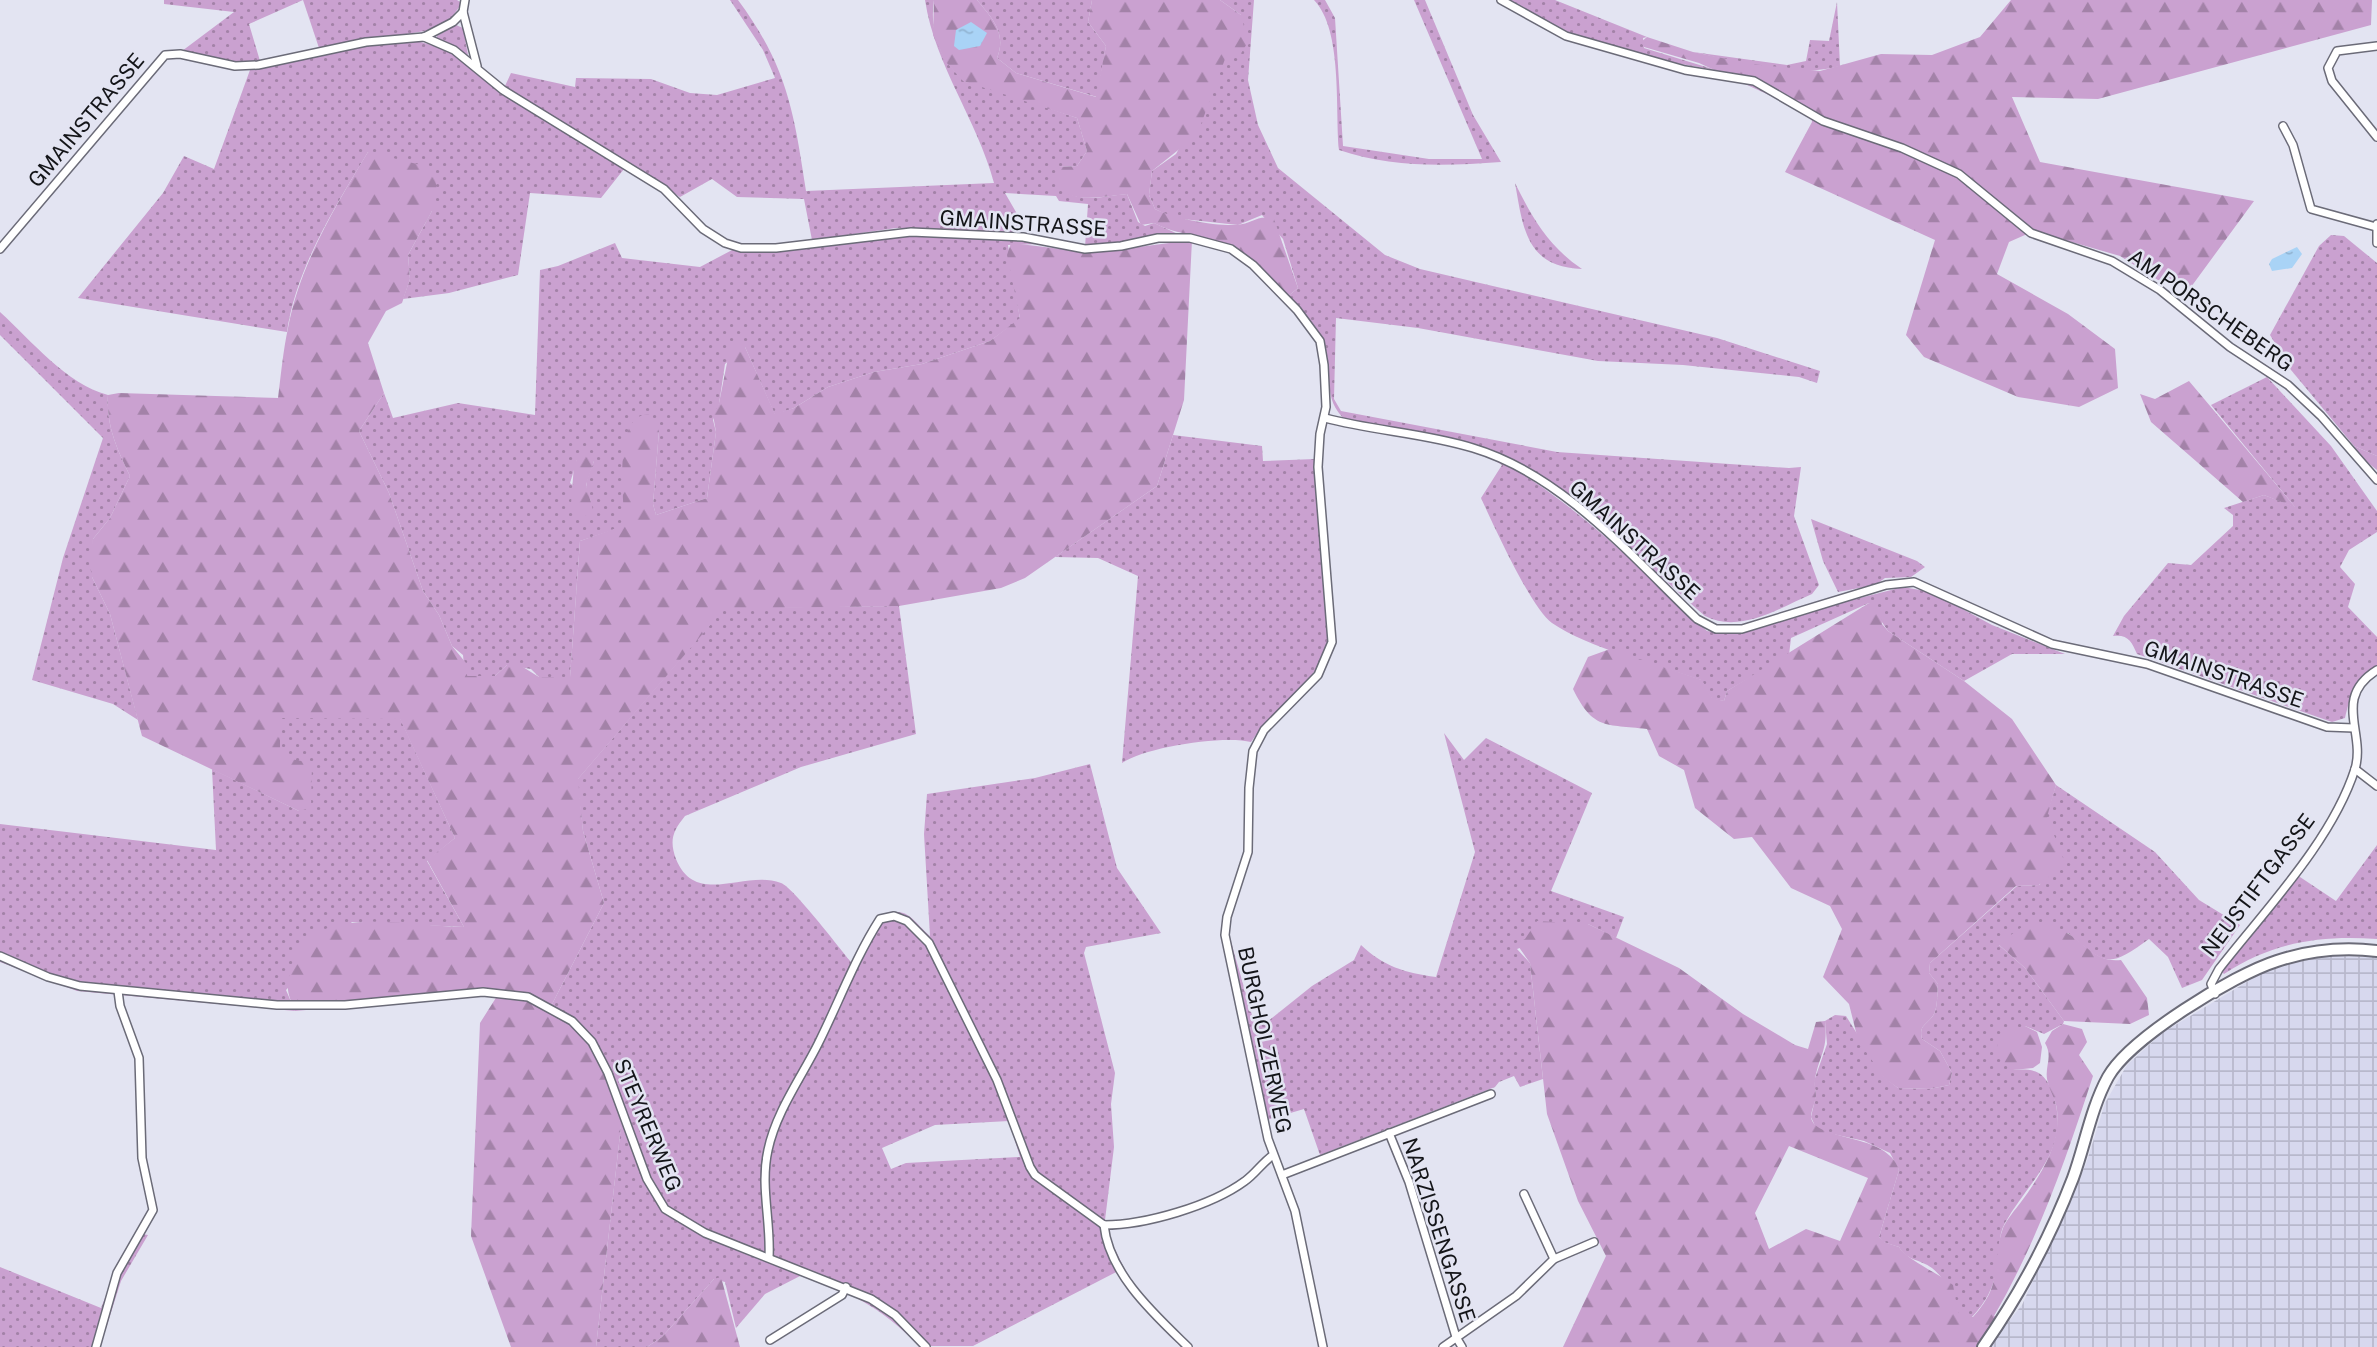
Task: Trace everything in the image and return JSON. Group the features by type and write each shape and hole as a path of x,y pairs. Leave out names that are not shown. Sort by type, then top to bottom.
{"street":[{"path":"465,0 463,12 477,66"},
{"name":"AM PORSCHEBERG","path":"1501,0 1566,36 1685,70 1754,81 1823,121 1902,148 1959,174 2031,233 2112,261 2160,290 2218,338 2288,386 2320,416 2377,481"},
{"name":"GMAINSTRASSE","path":"0,249 164,55 180,54 234,66 258,65 366,42 424,37 453,22 463,12"},
{"name":"GMAINSTRASSE","path":"424,37 454,50 477,66 503,90 664,189 713,237 741,248 776,248 911,232 1023,237 1085,249 1172,237 1219,244 1253,265 1297,310 1315,333 1324,358 1325,418 1453,442 1509,462 1578,509 1697,619 1716,629 1742,629 1886,585 1914,582 2052,644 2147,664 2327,727 2354,728"},
{"path":"2377,46 2337,51 2328,68 2332,81 2377,137"},
{"path":"2283,126 2293,145 2311,209 2377,225 2377,243"},
{"name":"BURGHOLZERWEG","path":"1323,1347 1295,1212 1273,1155 1225,935 1227,917 1248,852 1249,788 1253,751 1264,730 1318,675 1332,642 1318,467 1320,434 1325,418"},
{"name":"NEUSTIFTGASSE","path":"2215,993 2211,984 2218,969 2322,836 2355,769 2357,756 2352,706 2367,677 2377,670"},
{"path":"2355,769 2377,786"},
{"path":"926,1347 884,1307 846,1287 769,1257 771,1233 764,1172 768,1148 794,1087 818,1044 868,937 880,919 894,916 907,921 929,943 992,1068 1035,1175 1104,1225 1107,1242 1129,1285 1143,1304 1188,1347"},
{"path":"1983,1347 2011,1307 2054,1224 2109,1076 2138,1041 2261,967 2303,954 2336,949 2377,951"},
{"name":"STEYRERWEG","path":"0,956 64,982 118,991 302,1006 345,1005 483,992 514,994 542,1003 578,1026 600,1054 647,1179 665,1209 705,1233 769,1257"},
{"path":"96,1347 117,1273 153,1210 142,1158 139,1058 120,1006 118,991"},
{"path":"1282,1175 1491,1094"},
{"name":"NARZISSENGASSE","path":"1389,1133 1409,1182 1456,1338 1462,1347"},
{"name":"BURGHOLZERWEG","path":"1104,1225 1145,1221 1221,1195 1243,1182 1273,1155"},
{"path":"1524,1195 1554,1259"},
{"path":"1443,1347 1525,1289 1554,1259 1594,1242"},
{"path":"770,1340 842,1295 846,1287"}],"shaded area":[{"path":"2327,956 2377,957 2377,1347 1988,1347 2022,1305 2086,1164 2105,1103 2127,1065 2162,1033 2260,974 2292,963"}],"green space":[{"path":"164,0 303,0 249,24 260,61 237,63 182,51 234,12 164,4"},
{"path":"303,0 457,0 462,3 450,20 425,31 319,48"},
{"path":"730,0 738,0 768,47 778,69 792,113 806,191 994,183 987,159 947,70 930,24 925,0 934,0 935,35 944,56 966,82 977,83 1077,118 1087,151 1077,166 1059,167 1064,191 1086,198 1127,194 1138,222 1145,226 1154,223 1178,234 1085,247 1088,204 1059,201 1056,196 1005,193 1023,224 1012,234 896,228 812,240 804,199 737,197 712,179 680,197 505,86 511,73 575,87 576,78 651,79 690,93 717,95 775,78 763,50"},
{"path":"934,0 977,0 993,20 999,33 1000,49 997,58 1016,73 1096,97 1106,46 1088,22 1092,0 1220,0 1241,15 1248,42 1240,55 1225,59 1197,135 1152,171 1149,195 1155,209 1195,221 1237,225 1259,218 1274,219 1298,288 1287,297 1251,261 1228,245 1154,223 1141,225 1127,194 1094,198 1071,196 1063,191 1057,183 1056,171 1059,167 1077,166 1087,151 1077,118 963,81 946,62 933,35"},
{"path":"977,0 1092,0 1088,22 1106,46 1097,97 1016,73 997,58 1000,49 999,33 993,20"},
{"path":"1220,0 1254,0 1248,80 1258,125 1278,168 1385,255 1420,269 1717,338 1820,371 1817,383 1799,377 1683,365 1598,361 1418,328 1336,318 1334,399 1341,411 1557,452 1801,467 1794,516 1819,585 1812,594 1746,621 1718,621 1705,616 1572,499 1515,461 1488,449 1454,439 1346,420 1338,412 1333,403 1327,354 1321,337 1287,297 1298,288 1283,239 1262,215 1238,225 1173,218 1155,209 1149,195 1152,171 1176,154 1213,86 1241,15"},
{"path":"1314,0 1325,0 1335,18 1343,146 1429,159 1482,159 1414,0 1425,0 1473,115 1501,162 1439,165 1399,163 1339,150 1334,50 1330,30"},
{"path":"1507,0 1555,0 1647,37 1643,38 1644,48 1716,70 1669,62 1563,32"},
{"path":"2011,0 2372,0 2371,25 2098,99 2012,97 2040,162 2254,201 2191,287 2158,280 2120,256 2034,231 2009,242 1997,274 2068,314 2115,349 2118,388 2079,407 2018,397 1924,357 1906,335 1935,240 1785,172 1812,122 1811,114 1699,63 1644,47 1641,42 1647,37 1693,52 1751,64 1820,71 1881,54 1932,55 1980,37"},
{"path":"1837,2 1840,66 1822,70 1785,70 1693,52 1787,65 1806,61 1810,40 1829,41"},
{"path":"456,25 463,28 468,55 437,39 437,36"},
{"path":"410,40 429,44 466,62 559,128 624,169 601,198 530,193 518,275 449,293 403,299 410,279 408,255 432,211 368,152 330,216 308,261 287,332 78,298 163,193 184,156 214,169 250,70"},
{"path":"368,152 421,165 435,176 437,193 432,211 408,255 410,279 402,303 386,311 368,343 384,393 359,431 389,493 423,591 439,615 452,646 466,663 466,676 495,676 507,665 518,664 539,677 570,677 580,541 625,525 622,478 625,441 630,426 638,417 650,415 659,431 653,504 656,515 707,498 716,432 713,415 719,403 731,343 738,342 745,347 775,414 794,408 828,387 874,372 922,364 990,341 1020,318 1007,255 1011,243 1093,253 1192,240 1184,400 1157,486 1025,578 1001,588 899,606 724,609 578,779 583,831 604,903 548,1012 599,1049 623,1108 596,1347 511,1347 471,1236 480,1023 499,993 295,1011 290,998 288,984 292,965 302,945 319,932 341,925 366,922 464,927 427,860 455,838 400,719 280,718 280,757 312,763 311,808 299,811 142,736 110,614 92,577 89,561 93,539 110,518 130,476 111,427 108,395 119,393 278,398 286,337 301,281 331,215"},
{"path":"1515,183 1542,231 1560,251 1582,269 1563,267 1538,253 1525,229"},
{"path":"2331,235 2344,236 2377,263 2377,456 2354,446 2291,370 2270,335 2319,246"},
{"path":"897,236 1008,240 1040,244 1008,245 1020,319 990,341 922,364 874,372 828,387 794,408 775,415 745,347 725,364 719,404 713,420 716,432 707,498 656,515 653,504 659,431 625,443 625,526 580,541 570,677 539,677 531,669 507,665 495,676 465,676 463,655 452,646 439,615 423,591 389,493 359,431 384,393 393,418 458,403 535,415 540,270 558,266 615,243 622,258 700,267 734,249 770,251","holes":["577,460 594,461 586,486 591,501 570,483"]},
{"path":"0,312 64,372 108,395 111,427 130,476 110,518 93,539 92,577 110,614 138,720 113,704 32,680 63,558 103,438 0,335"},
{"path":"2267,377 2331,446 2377,511 2377,532 2349,550 2340,567 2355,584 2348,607 2377,637 2377,666 2359,681 2345,718 2332,722 2137,654 2129,640 2122,636 2113,636 2124,616 2168,563 2191,565 2233,526 2233,515 2224,508 2264,495 2295,507 2211,405"},
{"path":"2189,381 2296,508 2264,495 2243,502 2151,422 2140,394 2155,399"},
{"path":"1173,435 1262,446 1263,461 1315,459 1328,639 1316,669 1251,742 1204,741 1166,747 1122,763 1138,576 1098,558 1055,557 1157,486"},
{"path":"2354,446 2377,456 2377,470 2359,456"},
{"path":"581,453 592,454 594,461 586,485 593,510 583,518 571,504 574,465"},
{"path":"1489,457 1519,471 1559,499 1624,554 1707,631 1748,631 1813,610 1903,587 1931,592 1992,625 2065,654 2012,654 1964,681 1888,631 1869,603 1791,638 1789,655 1727,691 1724,701 1712,699 1701,680 1584,640 1552,623 1543,614 1513,565 1481,498 1502,465"},
{"path":"1811,519 1917,561 1925,567 1911,577 1885,578 1875,585 1838,592 1823,561"},
{"path":"1869,603 1881,609 1882,624 1888,631 1964,681 2012,719 2056,785 2047,817 2065,863 2039,885 2016,886 1930,963 1929,973 1938,984 1937,1003 1932,1018 1922,1027 1922,1039 1940,1051 1952,1073 1949,1085 1930,1089 1898,1088 1884,1078 1858,1040 1849,1004 1823,977 1842,929 1830,906 1791,888 1752,837 1734,839 1695,808 1684,770 1659,756 1647,729 1610,725 1594,718 1587,712 1573,689 1588,657 1610,649 1702,680 1712,698 1724,701 1727,691"},
{"path":"899,606 916,734 801,767 685,816 675,831 673,846 676,859 685,874 696,881 709,884 752,880 781,883 806,906 852,963 878,916 896,912 908,915 930,936 924,834 927,794 1035,778 1090,764 1117,868 1161,933 1086,947 1084,953 1115,1073 1111,1104 1114,1147 1105,1220 1111,1241 1124,1268 973,1346 919,1346 905,1332 865,1303 802,1275 765,1294 736,1328 725,1282 714,1279 662,1337 647,1347 596,1347 623,1108 548,1012 604,903 583,831 577,780 724,608","holes":["1009,1121 1020,1157 906,1163 891,1169 882,1148 935,1125"]},
{"path":"280,718 400,718 455,838 427,861 464,927 352,922 286,990 295,1011 77,991 0,962 0,824 216,850 212,769 299,811 280,757"},
{"path":"1444,733 1464,760 1486,738 1592,793 1551,891 1624,917 1616,938 1588,924 1517,949 1530,963 1543,1079 1520,1087 1514,1076 1499,1082 1495,1087 1320,1155 1304,1109 1267,1120 1229,935 1254,1022 1267,1022 1312,986 1354,960 1361,945 1395,967 1436,977 1475,852"},
{"path":"2056,785 2155,852 2199,900 2240,925 2202,980 2182,988 2168,957 2149,939 2115,959 2100,957 2068,933 1999,945 2025,968 2064,1021 2044,1034 2025,1026 2013,1070 2034,1071 2047,1081 2057,1114 2057,1132 2045,1163 2003,1228 1998,1265 1989,1293 1972,1317 1958,1317 1953,1297 1937,1273 1906,1255 1899,1247 1883,1242 1879,1237 1899,1170 1890,1153 1864,1141 1824,1132 1816,1128 1811,1117 1816,1095 1814,1081 1827,1044 1825,1021 1835,1015 1846,1016 1884,1077 1898,1088 1930,1089 1949,1085 1952,1073 1940,1051 1922,1039 1921,1034 1922,1027 1932,1018 1937,1003 1938,984 1929,973 1930,963 2017,886 2040,885 2046,817"},
{"path":"2377,845 2377,939 2336,938 2298,943 2260,954 2224,974 2220,970 2297,875 2336,901"},
{"path":"1537,921 1588,924 1679,968 1743,1014 1795,1045 1808,1049 1816,1022 1825,1021 1824,1046 1815,1079 1816,1096 1811,1117 1815,1125 1824,1130 1867,1143 1892,1158 1899,1170 1879,1237 1884,1242 1899,1247 1909,1257 1953,1285 1959,1317 1973,1317 1983,1305 1993,1283 2003,1228 2036,1181 2053,1147 2057,1110 2047,1079 2049,1057 2045,1043 2052,1031 2063,1024 2082,1029 2087,1042 2079,1055 2093,1076 2038,1229 1994,1316 2009,1316 1986,1347 1563,1347 1606,1256 1578,1201 1547,1114 1530,963 1516,943 1525,939","holes":["1789,1146 1868,1178 1840,1241 1806,1229 1769,1249 1755,1213"]},
{"path":"2029,922 2058,928 2098,956 2121,960 2147,998 2149,1015 2130,1024 2064,1021 2025,968 1998,944"},
{"path":"2025,1026 2037,1032 2042,1047 2040,1063 2033,1068 2013,1070 1996,1056 1998,1043 2008,1032"},
{"path":"137,1233 148,1235 121,1281 100,1347 0,1347 0,1267 101,1308 121,1258"},
{"path":"721,1277 740,1347 647,1347 662,1337 714,1279"}],"water":[{"path":"971,22 987,33 980,46 959,50 954,46 956,30"},
{"path":"2297,247 2302,254 2292,268 2272,271 2269,264 2272,259"}]}
